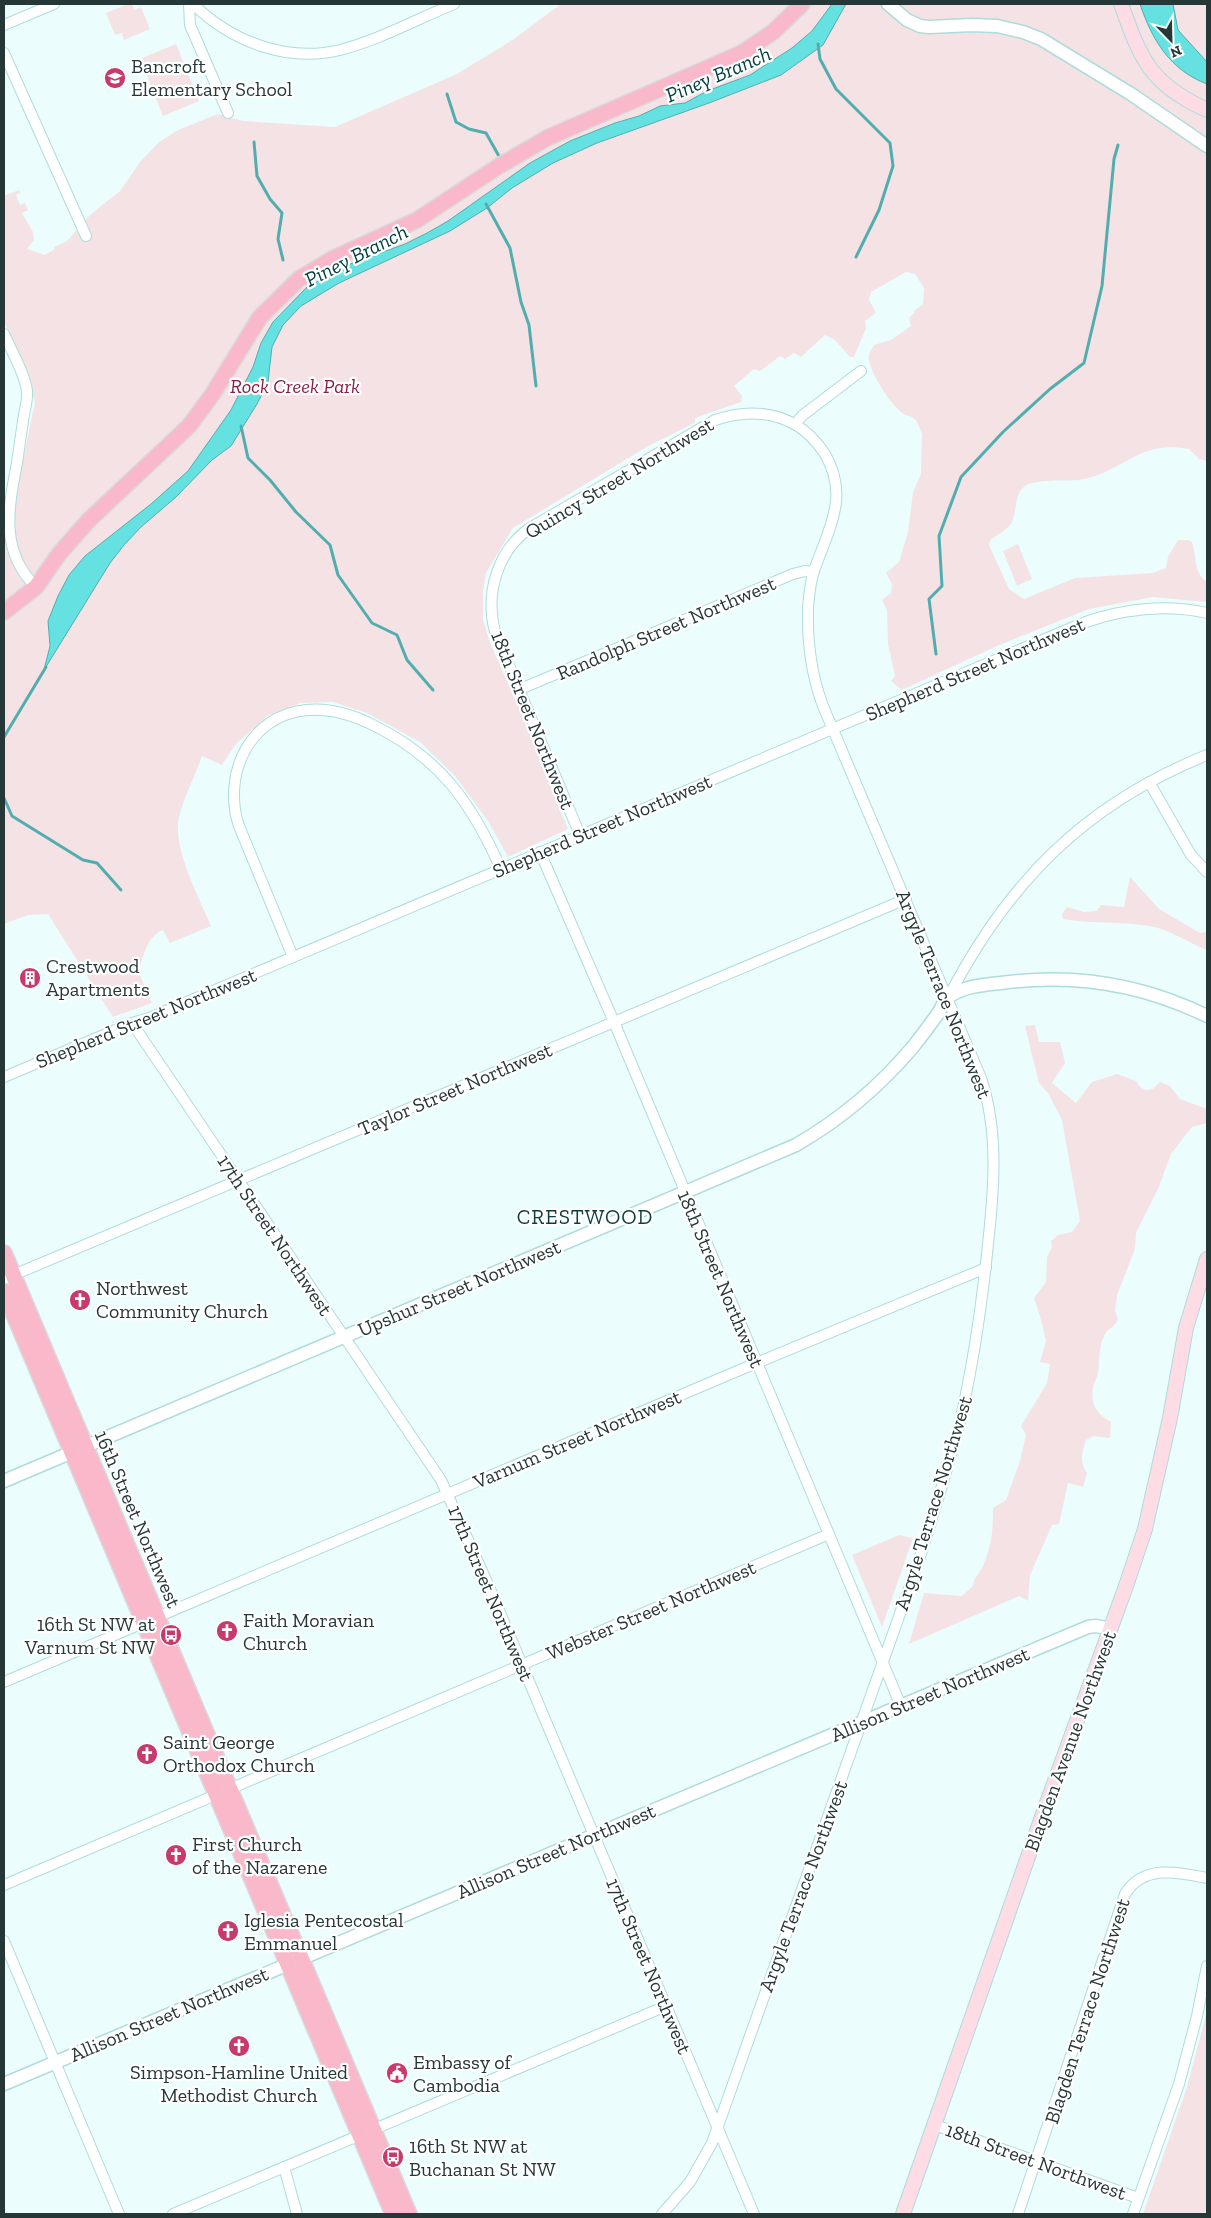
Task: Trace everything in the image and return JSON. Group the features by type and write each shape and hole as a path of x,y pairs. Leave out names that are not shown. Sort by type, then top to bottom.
{"main road":[{"path":"4,612 36,587 59,554 89,520 188,426 219,384 260,317 278,297 299,279 332,259 417,220 499,166 547,138 742,53 777,28 802,4"},
{"path":"1121,4 1136,45 1152,73 1175,93 1207,110"},
{"name":"16th Street Northwest","path":"4,1253 8,1277 366,2133 393,2214"},
{"name":"Blagden Avenue Northwest","path":"903,2214 1072,1735 1111,1630 1144,1529 1170,1418 1186,1328 1207,1259"},
{"name":"16th Street Northwest","path":"4,1291 79,1449"},
{"name":"16th Street Northwest","path":"366,2133 409,2214"}],"street":[{"path":"4,25 54,4"},
{"path":"189,4 190,24 228,113"},
{"path":"193,4 214,22 249,42 279,51 307,54 334,51 355,45 454,4"},
{"path":"888,4 908,20 929,27 997,26 1036,37 1074,58 1207,146"},
{"path":"4,52 86,236"},
{"path":"4,334 27,390 17,463 7,510 6,535 17,566 25,578 36,587"},
{"path":"795,424 803,415 861,371"},
{"name":"Quincy Street Northwest","path":"496,574 509,549 527,530 705,425 730,415 746,413 773,415 795,424"},
{"name":"Argyle Terrace Northwest","path":"662,2214 690,2182 706,2156 926,1538 960,1420 976,1342 992,1207 993,1154 991,1120 981,1078 833,729 816,683 809,652 808,608 814,572 834,520 836,489 832,470 822,450 809,435 795,424"},
{"name":"Randolph Street Northwest","path":"518,690 793,574 805,571 814,572"},
{"name":"18th Street Northwest","path":"496,574 491,602 492,622 502,653 580,835"},
{"name":"Shepherd Street Northwest","path":"4,1077 132,1023 150,1018 1089,621 1144,609 1170,608 1207,613"},
{"path":"293,957 239,826 234,810 233,793 236,769 246,746 260,730 285,715 306,710 348,715 379,728 413,749 448,781 467,803 482,828 501,869"},
{"name":"Upshur Street Northwest","path":"4,1480 796,1145 842,1116 874,1090 894,1069 926,1030 948,998 970,956 1000,911 1062,842 1120,799 1149,782 1207,755"},
{"path":"1149,782 1189,852 1207,872"},
{"name":"18th Street Northwest","path":"540,852 614,1022 901,1706"},
{"name":"Taylor Street Northwest","path":"8,1277 906,899"},
{"path":"948,998 968,988 1031,980 1068,979 1108,983 1148,992 1207,1016"},
{"name":"17th Street Northwest","path":"132,1023 449,1494 754,2214"},
{"name":"Varnum Street Northwest","path":"4,1682 756,1363 986,1268"},
{"name":"Webster Street Northwest","path":"4,1885 829,1534"},
{"name":"Allison Street Northwest","path":"4,2084 1088,1627 1096,1626 1111,1630"},
{"name":"Blagden Terrace Northwest","path":"1018,2214 1125,1894 1135,1882 1155,1873 1172,1871 1207,1878"},
{"path":"4,1941 120,2214"},
{"path":"1133,2214 1179,2084 1197,2016 1207,1966"},
{"path":"173,2214 666,2006"},
{"name":"18th Street Northwest","path":"935,2124 1138,2198"},
{"path":"284,2167 297,2214"}],"green space":[{"path":"132,4 134,10 141,7 150,29 124,40 122,33 115,35 106,13"},
{"name":"Rock Creek Park","path":"561,4 1207,4 1207,461 1199,459 1189,449 1171,447 1143,453 1094,477 1078,480 1043,481 1030,484 1021,489 1019,493 1014,518 1010,525 991,539 989,545 1009,589 1024,599 1075,578 1153,573 1166,568 1168,557 1178,540 1188,540 1192,542 1194,547 1199,574 1207,582 1207,602 1153,597 1089,609 997,646 902,690 891,681 895,676 888,644 887,610 882,600 891,593 892,584 886,573 899,562 908,532 913,492 921,474 922,434 916,420 898,410 885,393 874,374 869,358 874,345 891,340 911,326 909,318 923,304 924,288 915,274 906,272 871,292 869,300 876,313 865,321 866,328 854,357 850,357 834,339 825,335 801,357 794,353 785,359 780,356 760,371 754,369 734,386 742,396 741,402 695,418 695,423 650,445 513,528 486,573 483,592 483,619 490,643 520,710 568,829 508,857 488,821 455,776 420,742 367,713 333,702 300,703 267,716 235,745 222,765 202,756 179,817 179,843 183,857 211,926 170,943 163,930 157,933 149,942 139,973 152,1003 113,1017 48,914 28,915 4,924 4,531 10,522 35,402 22,364 4,322 4,196 19,190 20,193 16,195 20,205 25,203 28,210 22,213 33,232 34,240 27,249 45,255 55,249 54,247 67,241 91,214 120,191 140,162 159,142 178,130 218,114 243,121 335,127 457,74 511,41"},
{"path":"176,44 199,101 163,116 140,59"},
{"path":"1018,544 1032,579 1017,586 1003,551"},
{"path":"1130,877 1159,909 1200,933 1207,932 1207,950 1171,933 1138,924 1084,922 1063,919 1062,914 1067,907 1084,912 1097,911 1101,905 1124,907"},
{"path":"1035,1025 1039,1042 1060,1042 1065,1063 1052,1083 1076,1103 1092,1082 1117,1074 1136,1081 1140,1087 1146,1090 1153,1089 1160,1082 1170,1086 1180,1099 1207,1109 1207,1123 1192,1127 1171,1154 1158,1189 1136,1233 1135,1249 1117,1295 1115,1310 1118,1320 1106,1332 1103,1339 1100,1348 1098,1373 1092,1394 1096,1409 1111,1422 1110,1438 1094,1436 1086,1440 1082,1453 1084,1469 1087,1473 1083,1487 1068,1483 1059,1524 1052,1525 1030,1575 1028,1601 1019,1596 909,1644 924,1593 962,1596 973,1586 983,1566 991,1537 993,1508 1006,1500 1020,1461 1026,1435 1021,1426 1047,1383 1050,1364 1040,1362 1046,1341 1034,1298 1046,1282 1047,1257 1052,1247 1051,1241 1058,1235 1072,1232 1080,1221 1062,1120 1048,1093 1039,1083 1025,1026"},
{"path":"899,1535 913,1538 882,1627 852,1555"},
{"path":"1207,2011 1207,2214 1143,2214 1187,2087"}],"water":[{"path":"832,4 846,4 823,45 781,75 597,143 553,163 512,188 487,208 450,231 339,283 301,306 283,325 272,347 268,382 231,446 212,460 176,497 141,527 124,545 110,563 44,670 50,646 48,621 69,575 85,556 151,504 188,471 231,410 253,367 261,343 273,322 307,287 350,264 405,244 427,233 448,221 530,163 570,141 615,123 639,116 660,106 685,103 707,91 750,75 792,48 812,31"},
{"path":"1140,4 1173,4 1178,30 1207,62 1207,84 1183,71 1164,52 1150,30"}],"waterway":[{"path":"818,44 820,59 836,89 890,143 893,166 879,210 856,257"},
{"path":"447,94 456,122 469,129 486,133 500,158"},
{"path":"254,142 257,176 270,199 282,213 278,239 283,260"},
{"path":"936,654 929,599 942,586 939,536 961,477 1003,432 1050,389 1084,363 1102,286 1114,159 1118,145"},
{"path":"486,204 510,248 521,302 529,325 536,386"},
{"path":"241,426 248,458 270,480 296,512 330,545 338,575 372,623 397,635 407,660 433,690"},
{"name":"Piney Branch","path":"4,737 46,667"},
{"path":"4,798 12,816 83,860 97,863 121,890"}],"place":[{"name":"Bancroft Elementary School","path":"115,78"},
{"name":"Crestwood Apartments","path":"30,978"},
{"name":"Northwest Community Church","path":"80,1300"},
{"name":"Faith Moravian Church","path":"227,1631"},
{"name":"16th St NW at Varnum St NW","path":"171,1635"},
{"name":"Saint George Orthodox Church","path":"147,1754"},
{"name":"First Church of the Nazarene","path":"176,1855"},
{"name":"Iglesia Pentecostal Emmanuel","path":"228,1931"},
{"name":"Simpson-Hamline United Methodist Church","path":"239,2046"},
{"name":"Embassy of Cambodia","path":"397,2073"},
{"name":"16th St NW at Buchanan St NW","path":"393,2157"}],"district":[{"name":"CRESTWOOD","path":"585,1216"}]}
